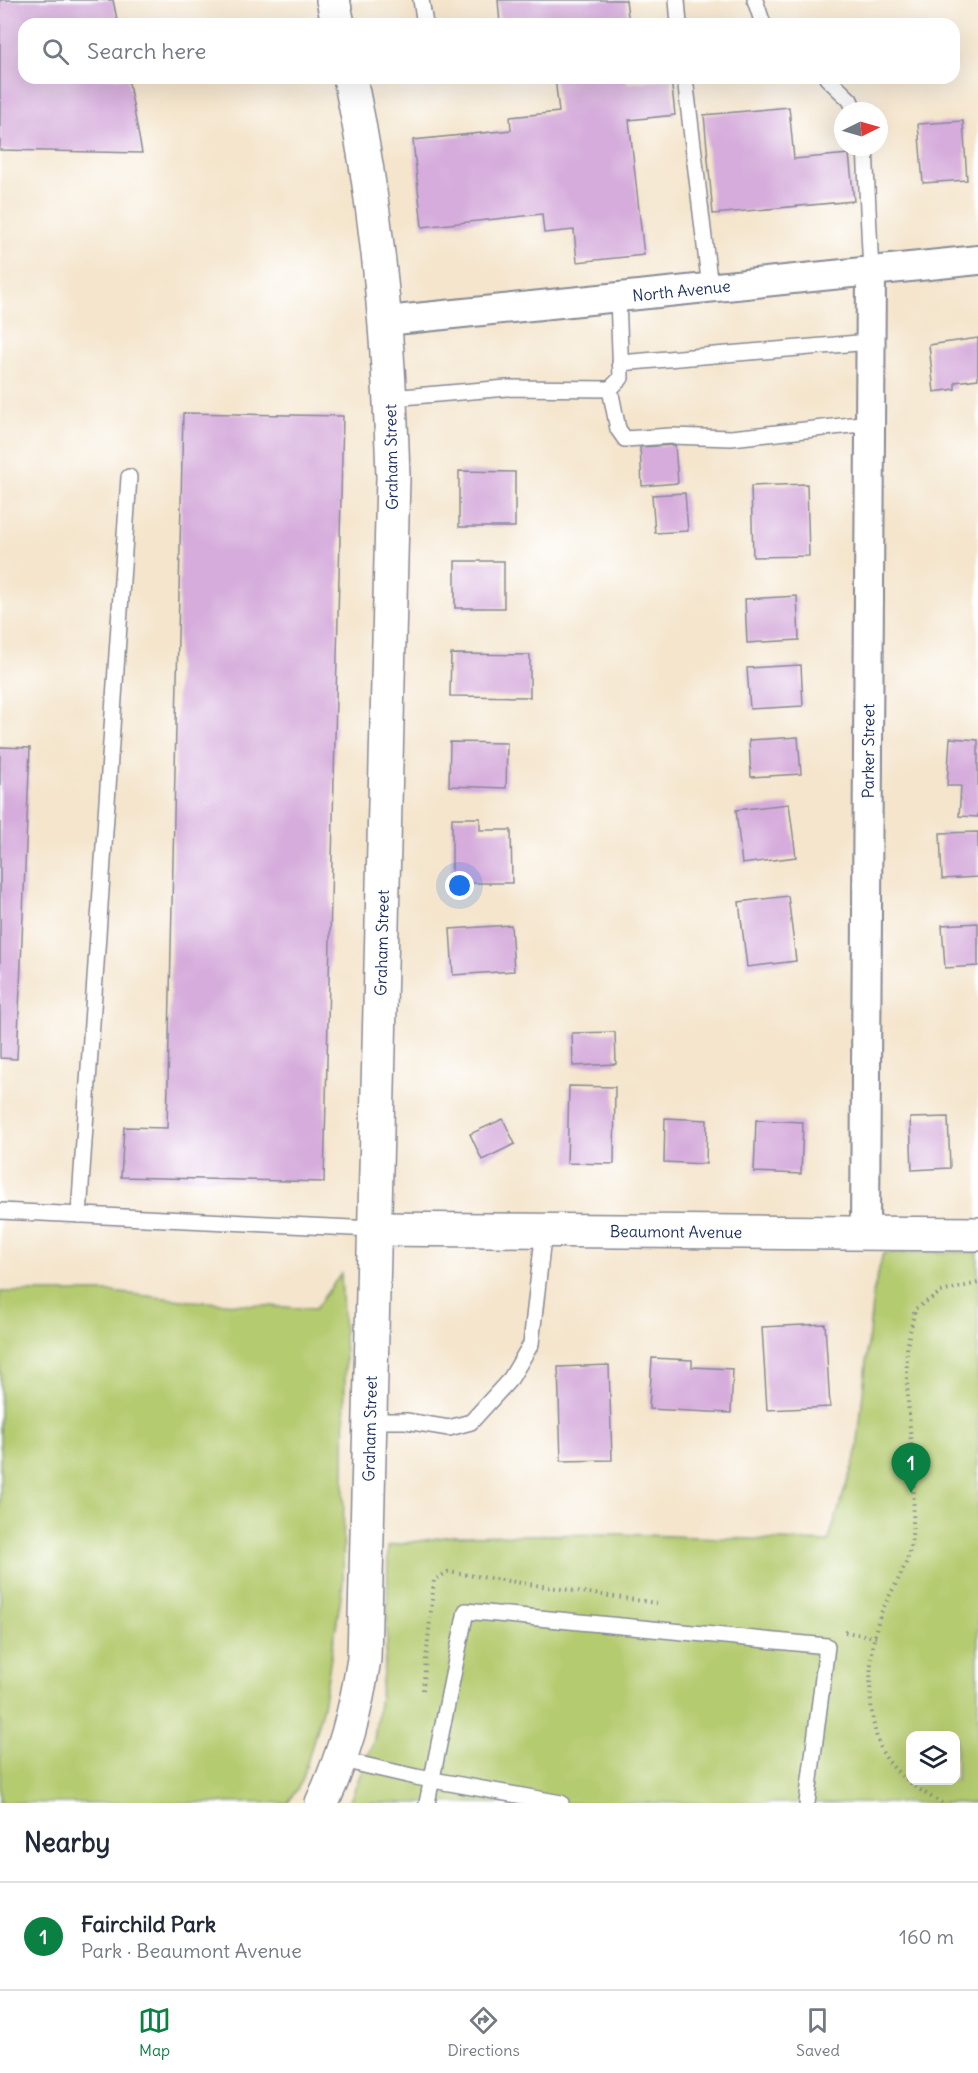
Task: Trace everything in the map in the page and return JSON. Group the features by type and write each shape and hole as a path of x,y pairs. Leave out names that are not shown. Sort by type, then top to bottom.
{"street":[{"path":"333,0 337,18"},
{"name":"Graham Street","path":"322,1803 342,1760 364,1659 368,1580 368,1421 379,1109 393,477 386,321 357,84"},
{"name":"North Avenue","path":"386,321 978,260"},
{"name":"Parker Street","path":"865,1231 870,423 858,343 871,272"},
{"name":"Beaumont Avenue","path":"373,1229 865,1231 978,1234"}],"lane":[{"path":"422,0 424,18"},
{"path":"677,0 678,18"},
{"path":"755,0 761,18"},
{"path":"685,84 710,288"},
{"path":"833,84 851,102"},
{"path":"865,156 871,272"},
{"path":"391,398 507,388 610,389 621,378 618,298"},
{"path":"621,363 858,343"},
{"path":"610,389 618,429 625,439 671,436 731,438 870,423"},
{"path":"79,1215 129,477"},
{"path":"0,1211 373,1229"},
{"path":"368,1421 406,1421 449,1428 471,1422 511,1378 531,1344 544,1229"},
{"path":"427,1803 466,1611 827,1646 807,1803"},
{"path":"342,1760 432,1780 561,1803"}],"path":[{"path":"942,1803 912,1787 882,1750 871,1709 872,1650 881,1612 905,1571 912,1537 914,1500 907,1347 915,1309 941,1292 978,1283"}],"green space":[{"path":"978,1252 978,1803 349,1803 374,1740 387,1643 388,1546 451,1536 617,1534 828,1542 857,1452 873,1294 883,1253"},
{"path":"341,1274 345,1358 343,1584 323,1706 302,1781 288,1803 0,1803 0,1292 112,1292 191,1301 315,1309"}],"building":[{"path":"0,0 113,0 117,18 18,18 18,84 129,84 142,153 0,150"},
{"path":"498,0 626,0 628,18 500,18"},
{"path":"556,84 672,84 675,115 629,120 644,255 577,262 574,230 544,233 542,214 422,227 413,140 511,130 510,117 559,112"},
{"path":"789,107 794,159 849,156 854,201 713,214 704,115"},
{"path":"963,121 967,180 923,183 918,124"},
{"path":"978,338 978,379 955,382 955,389 934,392 929,345"},
{"path":"183,413 343,416 324,1182 121,1177 124,1127 167,1128"},
{"path":"675,445 678,483 642,486 640,447"},
{"path":"459,471 515,472 515,527 459,527"},
{"path":"807,484 809,556 753,557 751,486"},
{"path":"685,493 688,531 655,533 652,495"},
{"path":"455,561 504,561 504,608 455,608"},
{"path":"797,596 799,640 747,643 745,599"},
{"path":"451,654 530,655 530,697 450,696"},
{"path":"801,665 803,706 750,709 747,668"},
{"path":"798,737 801,774 751,777 749,740"},
{"path":"950,738 978,740 978,817 959,816 961,786 947,786"},
{"path":"450,742 507,743 506,788 449,786"},
{"path":"0,747 30,748 17,1059 0,1058"},
{"path":"789,804 796,857 742,864 736,810"},
{"path":"452,818 480,818 480,830 511,830 512,883 452,883"},
{"path":"978,832 978,877 942,879 940,833"},
{"path":"788,896 796,961 747,967 739,902"},
{"path":"978,923 978,966 945,968 942,925"},
{"path":"511,925 514,971 453,975 450,929"},
{"path":"615,1032 616,1064 573,1066 572,1033"},
{"path":"569,1086 615,1087 614,1164 567,1163"},
{"path":"948,1117 950,1168 912,1170 910,1118"},
{"path":"665,1118 707,1120 706,1164 664,1162"},
{"path":"503,1119 515,1144 482,1160 470,1134"},
{"path":"756,1120 803,1122 801,1174 754,1172"},
{"path":"825,1324 830,1407 767,1410 762,1327"},
{"path":"652,1358 692,1360 692,1367 733,1369 731,1413 649,1409"},
{"path":"609,1365 612,1460 561,1461 558,1367"}],"place":[{"name":"Fairchild Park","path":"911,1493"}]}
